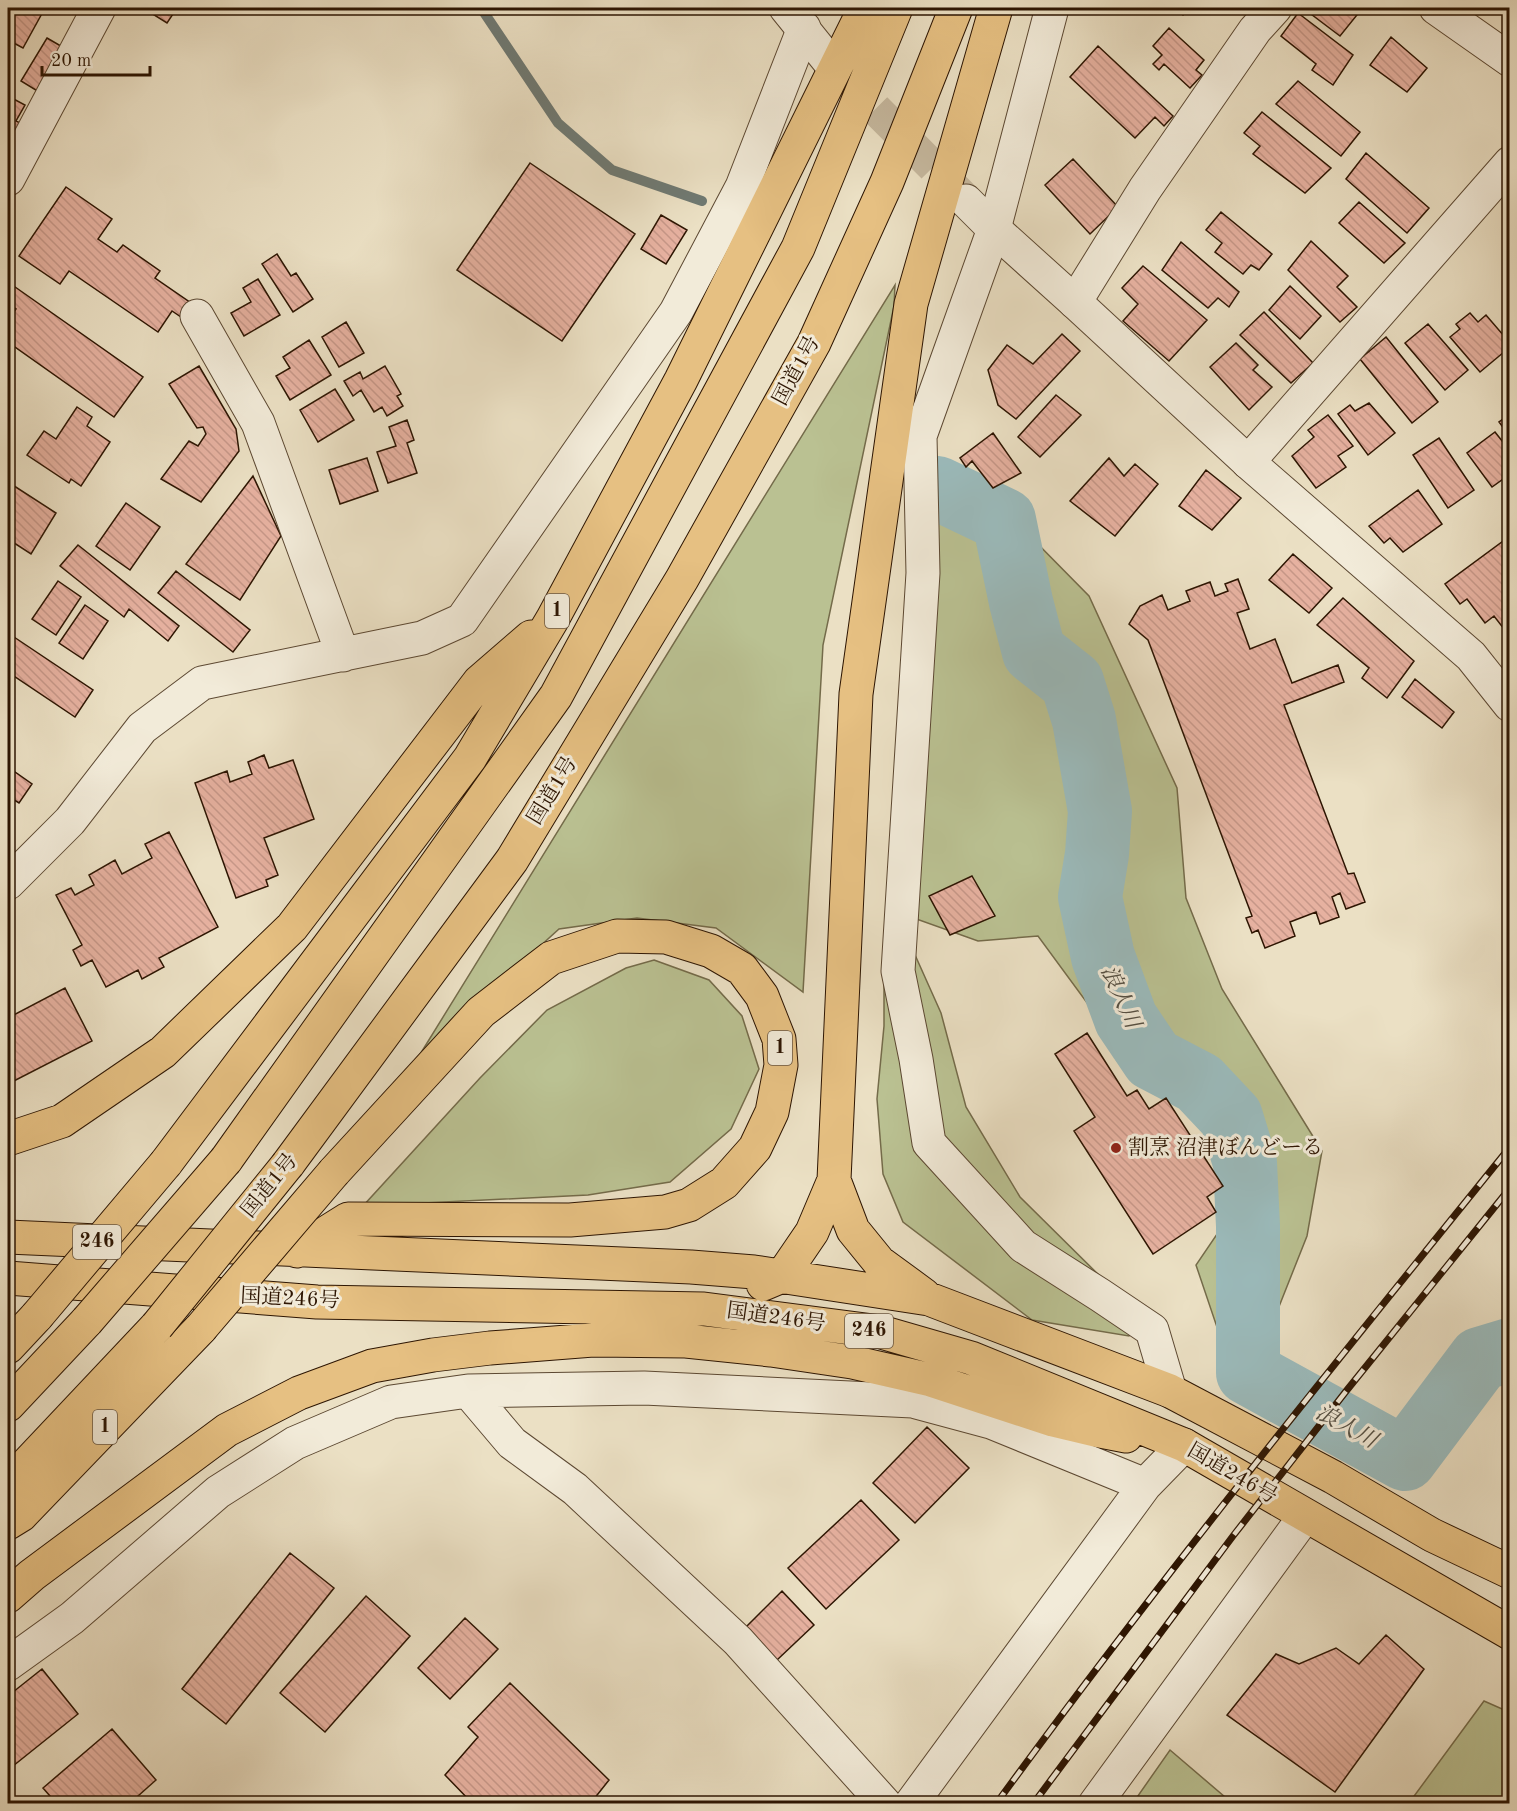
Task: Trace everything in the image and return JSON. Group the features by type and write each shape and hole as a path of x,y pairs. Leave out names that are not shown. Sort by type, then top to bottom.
{"highway":[{"name":"1","path":"8,1347 37,1316 165,1163 470,758 552,620 681,380 865,8"},
{"name":"1","path":"8,1405 87,1321 226,1160 556,696 798,248 896,8"},
{"name":"国道1号","path":"8,1484 157,1326 288,1164 512,860 682,579 814,343 887,182 956,8"},
{"path":"704,1309 782,1276 812,1232 834,1180 856,694 911,304 996,8"},
{"name":"1","path":"8,1139 62,1120 163,1052 292,927 479,682 552,620"},
{"name":"1","path":"8,1523 21,1515 201,1328 334,1173 481,1012 551,958 616,936 666,937 711,951 742,969 762,996 779,1039 781,1065 772,1112 755,1148 724,1183 689,1205 665,1212 570,1220 348,1219 297,1251"},
{"path":"834,1180 853,1230 879,1262 929,1299"},
{"name":"国道246号","path":"8,1238 691,1267 754,1272 929,1299 1170,1391 1333,1477 1432,1535 1509,1572"},
{"name":"国道246号","path":"8,1278 317,1302 704,1309 881,1332 971,1358 1184,1445 1509,1632"},
{"path":"8,1596 32,1575 227,1430 298,1393 372,1366 490,1347 593,1340 686,1341 771,1350 852,1362 931,1380 1053,1420 1095,1431 1184,1445"}],"street":[{"path":"8,179 99,8"},
{"path":"1052,8 994,229 920,436 923,573 898,971 916,1059 929,1143 1023,1246 1152,1330 1170,1391"},
{"path":"1075,302 1145,189 1255,30 1275,8"},
{"path":"1436,8 1509,60"},
{"path":"795,18 828,60"},
{"path":"8,883 70,820 142,728 202,683 422,638 462,620 676,312 742,187 795,18"},
{"path":"1248,462 1509,163"},
{"path":"966,201 1248,462 1471,656 1509,705"},
{"path":"197,316 258,423 343,655"},
{"path":"8,1664 72,1618 219,1492 295,1443 391,1402 468,1391 644,1388 913,1401 991,1422 1145,1485"},
{"path":"468,1391 513,1443 575,1489 738,1641 885,1803"},
{"path":"911,1803 1145,1485 1184,1445"},
{"path":"1095,1803 1305,1516"}],"green space":[{"path":"895,285 894,306 823,645 803,992 716,928 637,918 559,929 419,1056"},
{"path":"937,509 1020,526 1089,596 1177,788 1186,898 1222,989 1322,1151 1307,1236 1261,1352 1241,1370 1222,1342 1196,1265 1228,1218 1223,1158 1168,1067 1127,1071 1107,1030 1038,936 978,941 908,916"},
{"path":"907,937 941,1013 966,1107 1020,1197 1116,1292 1144,1310 1129,1336 1032,1320 903,1222 883,1174 877,1099 884,1026 884,966"},
{"path":"654,960 709,980 742,1016 759,1069 731,1129 670,1182 588,1195 363,1206 480,1078 547,1010 626,968"},
{"path":"1484,1701 1509,1712 1509,1803 1409,1803"},
{"path":"1170,1750 1232,1803 1133,1803"}],"building":[{"path":"8,8 45,8 23,48 8,40"},
{"path":"143,8 177,8 167,23"},
{"path":"1174,8 1189,8 1183,15"},
{"path":"1303,8 1358,8 1361,10 1340,36"},
{"path":"1298,13 1353,55 1333,85 1312,70 1316,64 1281,36"},
{"path":"1169,28 1204,60 1196,70 1202,75 1190,88 1164,64 1159,70 1153,64 1162,55 1153,46"},
{"path":"1391,37 1427,68 1407,92 1370,65"},
{"path":"47,38 66,49 39,92 21,81"},
{"path":"1098,46 1173,116 1164,126 1155,117 1135,138 1070,77"},
{"path":"8,57 13,60 8,70"},
{"path":"1298,81 1360,132 1341,156 1276,104"},
{"path":"8,96 25,105 16,121 24,125 12,147 8,144"},
{"path":"1262,112 1331,168 1305,193 1253,154 1260,146 1244,133"},
{"path":"1366,153 1429,208 1407,233 1346,179"},
{"path":"1073,159 1118,207 1090,234 1045,185"},
{"path":"530,163 635,234 562,341 457,270"},
{"path":"66,187 112,219 98,239 117,252 123,245 160,271 155,278 191,303 181,317 172,311 158,332 69,271 60,284 19,256"},
{"path":"1359,202 1405,243 1384,263 1339,223"},
{"path":"1221,212 1272,254 1259,270 1251,265 1243,274 1215,252 1222,243 1206,230"},
{"path":"661,215 687,230 666,264 641,249"},
{"path":"1311,241 1348,276 1337,287 1357,307 1340,322 1288,270"},
{"path":"1181,242 1239,292 1229,307 1218,298 1208,308 1162,270"},
{"path":"277,254 291,276 296,273 313,299 293,312 262,264"},
{"path":"1143,266 1207,320 1169,361 1123,321 1138,304 1122,288"},
{"path":"258,279 280,315 244,336 231,313 251,302 243,288"},
{"path":"8,282 143,377 114,417 8,342 8,320 16,309 8,303"},
{"path":"1290,286 1321,316 1300,339 1269,310"},
{"path":"1264,312 1313,363 1291,383 1240,335"},
{"path":"1470,313 1478,322 1486,315 1510,343 1510,347 1480,372 1450,337 1460,329 1456,324"},
{"path":"346,322 364,353 339,367 322,337"},
{"path":"1428,324 1468,370 1445,390 1405,343"},
{"path":"1062,334 1080,351 1016,419 998,405 988,370 1007,345 1033,364"},
{"path":"1386,337 1438,402 1412,423 1360,359"},
{"path":"309,340 331,375 290,400 276,376 290,368 283,357"},
{"path":"1236,343 1258,365 1253,370 1272,387 1249,410 1210,367"},
{"path":"199,366 236,429 239,451 201,502 161,479 189,441 198,446 206,434 203,427 197,428 169,384"},
{"path":"385,366 401,394 397,396 403,406 387,416 382,407 374,412 361,390 353,396 344,381 360,372 363,379"},
{"path":"335,389 354,420 318,442 300,410"},
{"path":"1056,395 1081,415 1040,457 1018,437"},
{"path":"1369,403 1395,433 1368,455 1338,414 1350,405 1355,411"},
{"path":"77,407 92,417 87,426 110,442 81,486 71,479 69,483 27,455 44,431 56,439"},
{"path":"1510,414 1510,437 1499,422"},
{"path":"1328,415 1353,446 1338,456 1346,467 1316,488 1292,456 1314,437 1308,430"},
{"path":"407,420 414,440 407,443 417,473 388,483 377,452 396,446 389,427"},
{"path":"1495,432 1510,451 1510,474 1492,487 1467,453"},
{"path":"993,433 1021,473 993,488 972,461 966,467 960,458"},
{"path":"1439,438 1474,490 1448,508 1413,455"},
{"path":"367,458 378,491 340,504 329,470"},
{"path":"1109,458 1124,476 1135,464 1158,484 1115,536 1070,501"},
{"path":"1206,470 1241,498 1212,530 1179,506"},
{"path":"253,476 281,536 240,600 186,564"},
{"path":"8,482 56,513 31,554 8,539"},
{"path":"1418,490 1442,524 1403,552 1390,538 1384,543 1369,526"},
{"path":"126,503 160,527 130,570 96,546"},
{"path":"1510,536 1510,604 1507,606 1510,610 1510,624 1504,629 1494,616 1485,623 1467,599 1460,604 1445,584"},
{"path":"78,545 179,626 168,641 129,609 124,617 60,566"},
{"path":"1293,554 1332,588 1309,613 1269,580"},
{"path":"176,571 250,630 233,652 158,593"},
{"path":"1238,579 1249,609 1237,613 1250,649 1275,639 1292,683 1338,665 1344,682 1284,705 1348,874 1354,873 1365,902 1346,909 1340,893 1332,897 1339,917 1320,924 1316,912 1290,922 1295,936 1265,948 1258,930 1252,933 1246,918 1252,916 1148,640 1129,624 1140,606 1162,595 1168,610 1190,601 1186,591 1210,582 1215,596 1228,591 1225,584"},
{"path":"58,581 81,597 56,635 32,619"},
{"path":"1343,598 1414,661 1387,698 1362,678 1369,668 1317,625"},
{"path":"85,605 108,621 83,659 59,643"},
{"path":"8,633 93,690 75,717 8,672"},
{"path":"1415,679 1454,712 1442,728 1402,697"},
{"path":"264,755 269,768 293,760 314,819 264,838 278,875 266,880 268,886 236,898 195,783 227,771 230,782 252,774 248,762"},
{"path":"8,767 32,784 19,803 8,796"},
{"path":"169,832 218,927 159,958 164,967 142,979 138,970 106,987 92,960 81,966 73,950 82,945 56,895 71,888 75,895 94,885 89,875 115,860 122,874 152,858 145,844"},
{"path":"972,876 995,916 950,935 929,896"},
{"path":"65,988 92,1041 8,1084 8,1018"},
{"path":"1087,1033 1127,1096 1137,1090 1149,1109 1166,1098 1223,1186 1207,1197 1216,1212 1153,1254 1074,1131 1095,1117 1055,1054"},
{"path":"927,1427 969,1468 915,1523 873,1483"},
{"path":"861,1500 899,1540 826,1609 788,1568"},
{"path":"290,1553 334,1588 226,1724 182,1689"},
{"path":"782,1591 814,1625 777,1660 746,1627"},
{"path":"366,1596 410,1636 325,1732 280,1693"},
{"path":"465,1618 498,1649 450,1699 418,1668"},
{"path":"1386,1635 1424,1669 1335,1792 1227,1715 1276,1654 1299,1664 1336,1648 1359,1664"},
{"path":"42,1669 78,1714 8,1770 8,1696"},
{"path":"510,1683 609,1780 590,1804 473,1804 445,1775 478,1737 468,1727"},
{"path":"112,1729 156,1780 129,1804 57,1804 43,1788"}],"waterway":[{"path":"481,8 558,123 612,170 702,201"},
{"name":"浪人川","path":"937,488 1004,520 1034,652 1072,682 1084,720 1100,811 1097,854 1090,897 1103,957 1126,1019 1153,1059 1199,1083 1231,1117 1245,1163 1248,1226 1248,1373 1405,1459 1480,1359 1510,1350"}],"tunnel":[{"path":"841,74 965,199"}],"railway":[{"path":"996,1804 1185,1554 1510,1147"},
{"path":"1033,1804 1233,1536 1510,1188"}],"place":[{"name":"割烹 沼津ぼんどーる","path":"1116,1148"}]}
